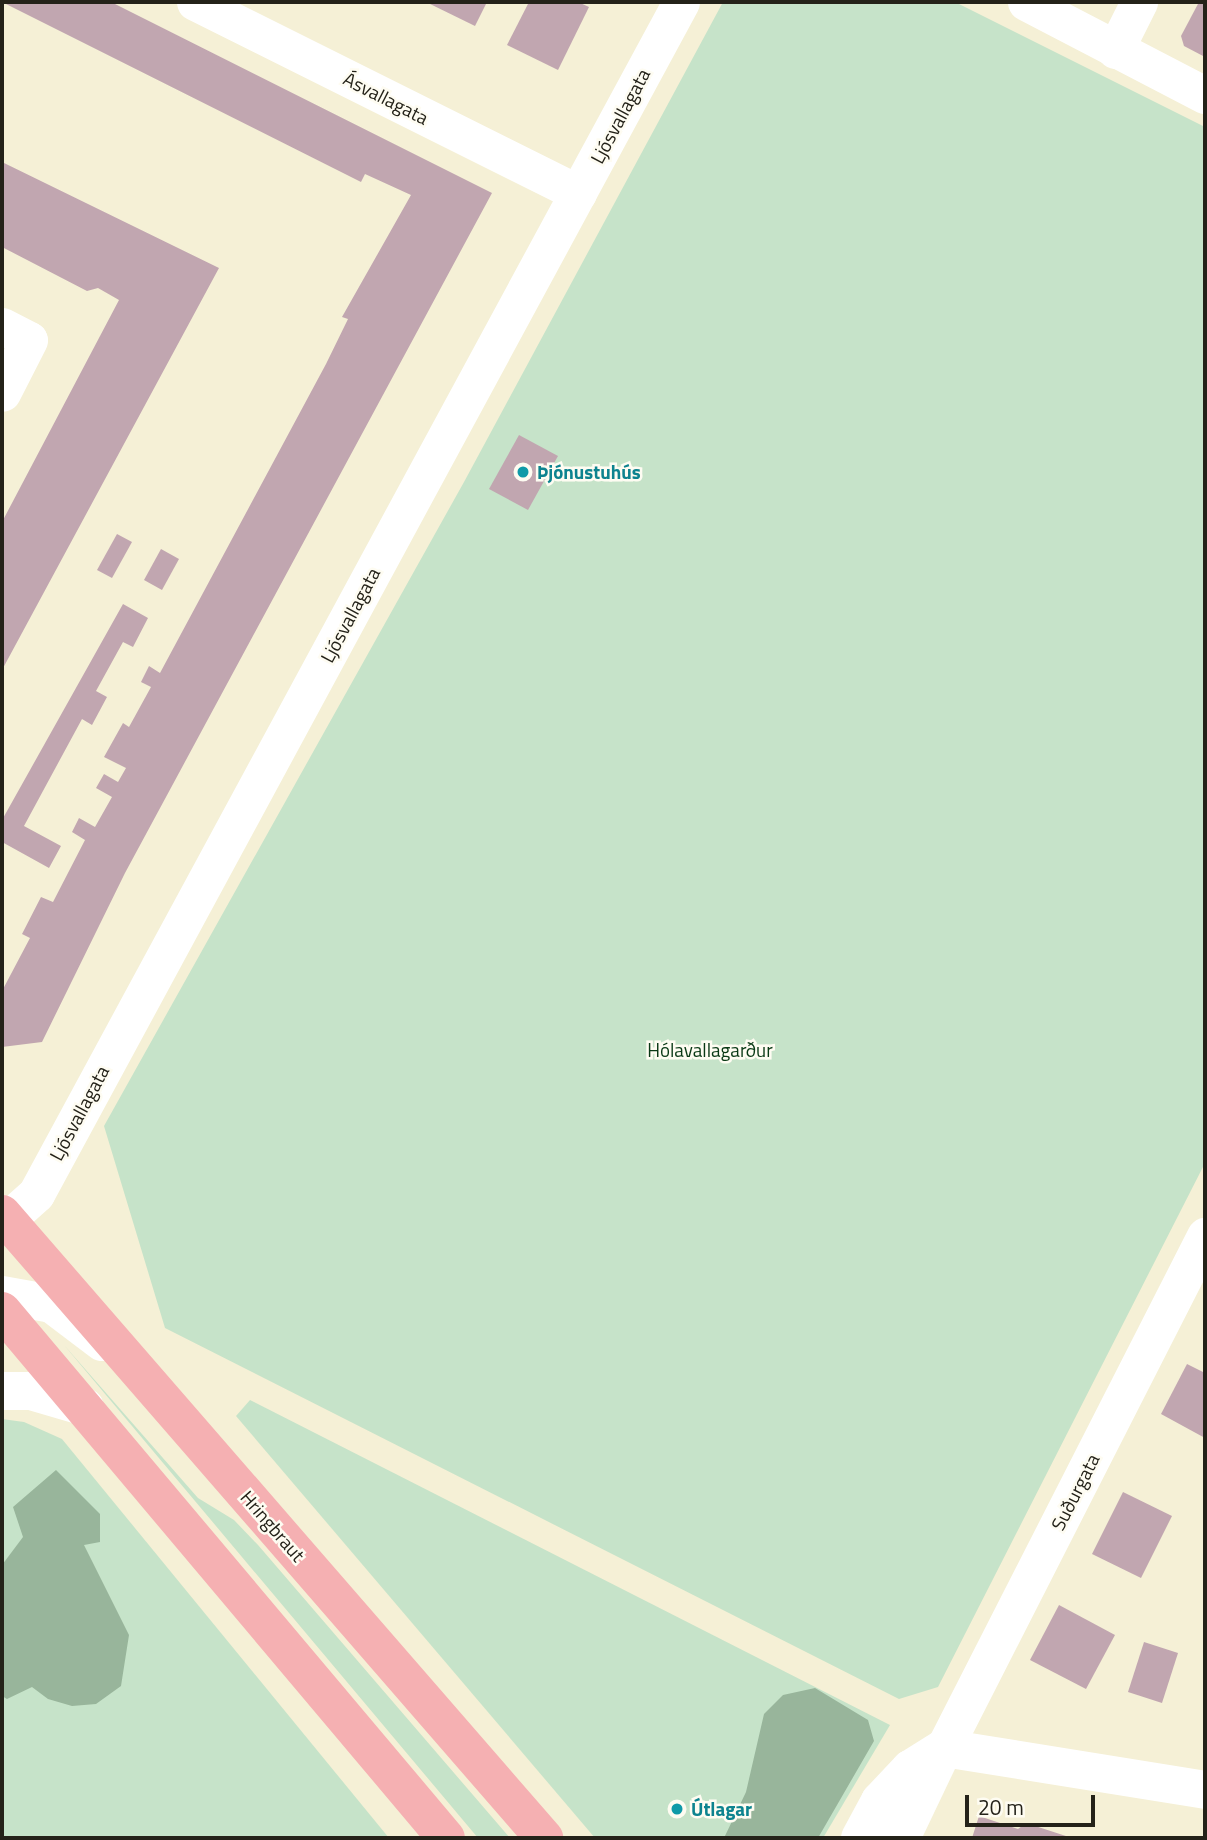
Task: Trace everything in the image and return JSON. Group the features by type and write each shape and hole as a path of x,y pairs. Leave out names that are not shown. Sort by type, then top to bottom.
{"main road":[{"name":"Hringbraut","path":"4,1217 544,1838"},
{"path":"2,1311 446,1838"}],"street":[{"name":"Ásvallagata","path":"195,2 578,193"},
{"name":"Ljósvallagata","path":"4,1217 36,1194 681,2"},
{"path":"1026,2 1205,96"},
{"path":"1115,50 1139,2"},
{"path":"2,326 29,340 2,393"},
{"name":"Suðurgata","path":"901,1838 944,1748 1205,1236"},
{"path":"2,1294 52,1304 138,1368"},
{"path":"2,1391 31,1391 85,1407"},
{"path":"944,1748 1205,1790"},
{"name":"Suðurgata","path":"860,1838 880,1801 902,1777 944,1748"}],"green space":[{"name":"Hólavallagarður","path":"723,2 955,2 1205,127 1205,1163 938,1687 899,1699 165,1328 104,1126 464,482"},
{"path":"64,1345 198,1498 234,1520 258,1545 510,1838 478,1838"},
{"path":"250,1400 890,1725 823,1838 595,1838 236,1416"},
{"path":"2,1419 24,1422 62,1439 389,1838 2,1838"},
{"path":"56,1470 100,1514 100,1542 84,1545 129,1635 121,1686 96,1704 72,1706 48,1699 32,1687 7,1699 2,1696 2,1565 23,1537 13,1507"},
{"path":"815,1688 868,1720 874,1741 818,1838 724,1838 746,1792 764,1714 783,1695"}],"building":[{"path":"2,2 111,2 492,193 125,873 42,1042 2,1047 2,991 30,938 22,934 41,897 53,902 85,840 72,832 79,818 95,827 112,797 96,788 104,774 118,782 126,768 104,757 123,723 129,727 151,687 141,682 149,666 160,673 326,364 348,319 342,317 411,195 365,174 361,182"},
{"path":"426,2 487,2 475,26"},
{"path":"529,2 578,2 589,7 558,70 507,45"},
{"path":"1199,2 1205,2 1205,57 1184,46 1181,36"},
{"path":"2,162 219,268 2,670 2,522 119,300 98,288 87,291 2,247"},
{"name":"Þjónustuhús","path":"519,435 558,456 528,510 489,489"},
{"path":"117,534 132,542 112,578 97,570"},
{"path":"161,549 179,559 162,590 144,580"},
{"path":"123,604 148,618 133,647 123,642 96,691 107,697 92,725 82,719 24,826 61,846 49,868 2,842 2,820"},
{"path":"1187,1364 1205,1373 1205,1438 1161,1414"},
{"path":"1123,1492 1172,1516 1141,1578 1092,1554"},
{"path":"1059,1605 1115,1635 1086,1689 1030,1660"},
{"path":"1144,1642 1178,1653 1162,1703 1128,1692"},
{"path":"979,1816 1018,1829 1026,1823 1072,1838 972,1838"}],"place":[{"name":"Þjónustuhús","path":"523,472"},
{"name":"Útlagar","path":"677,1809"}]}
